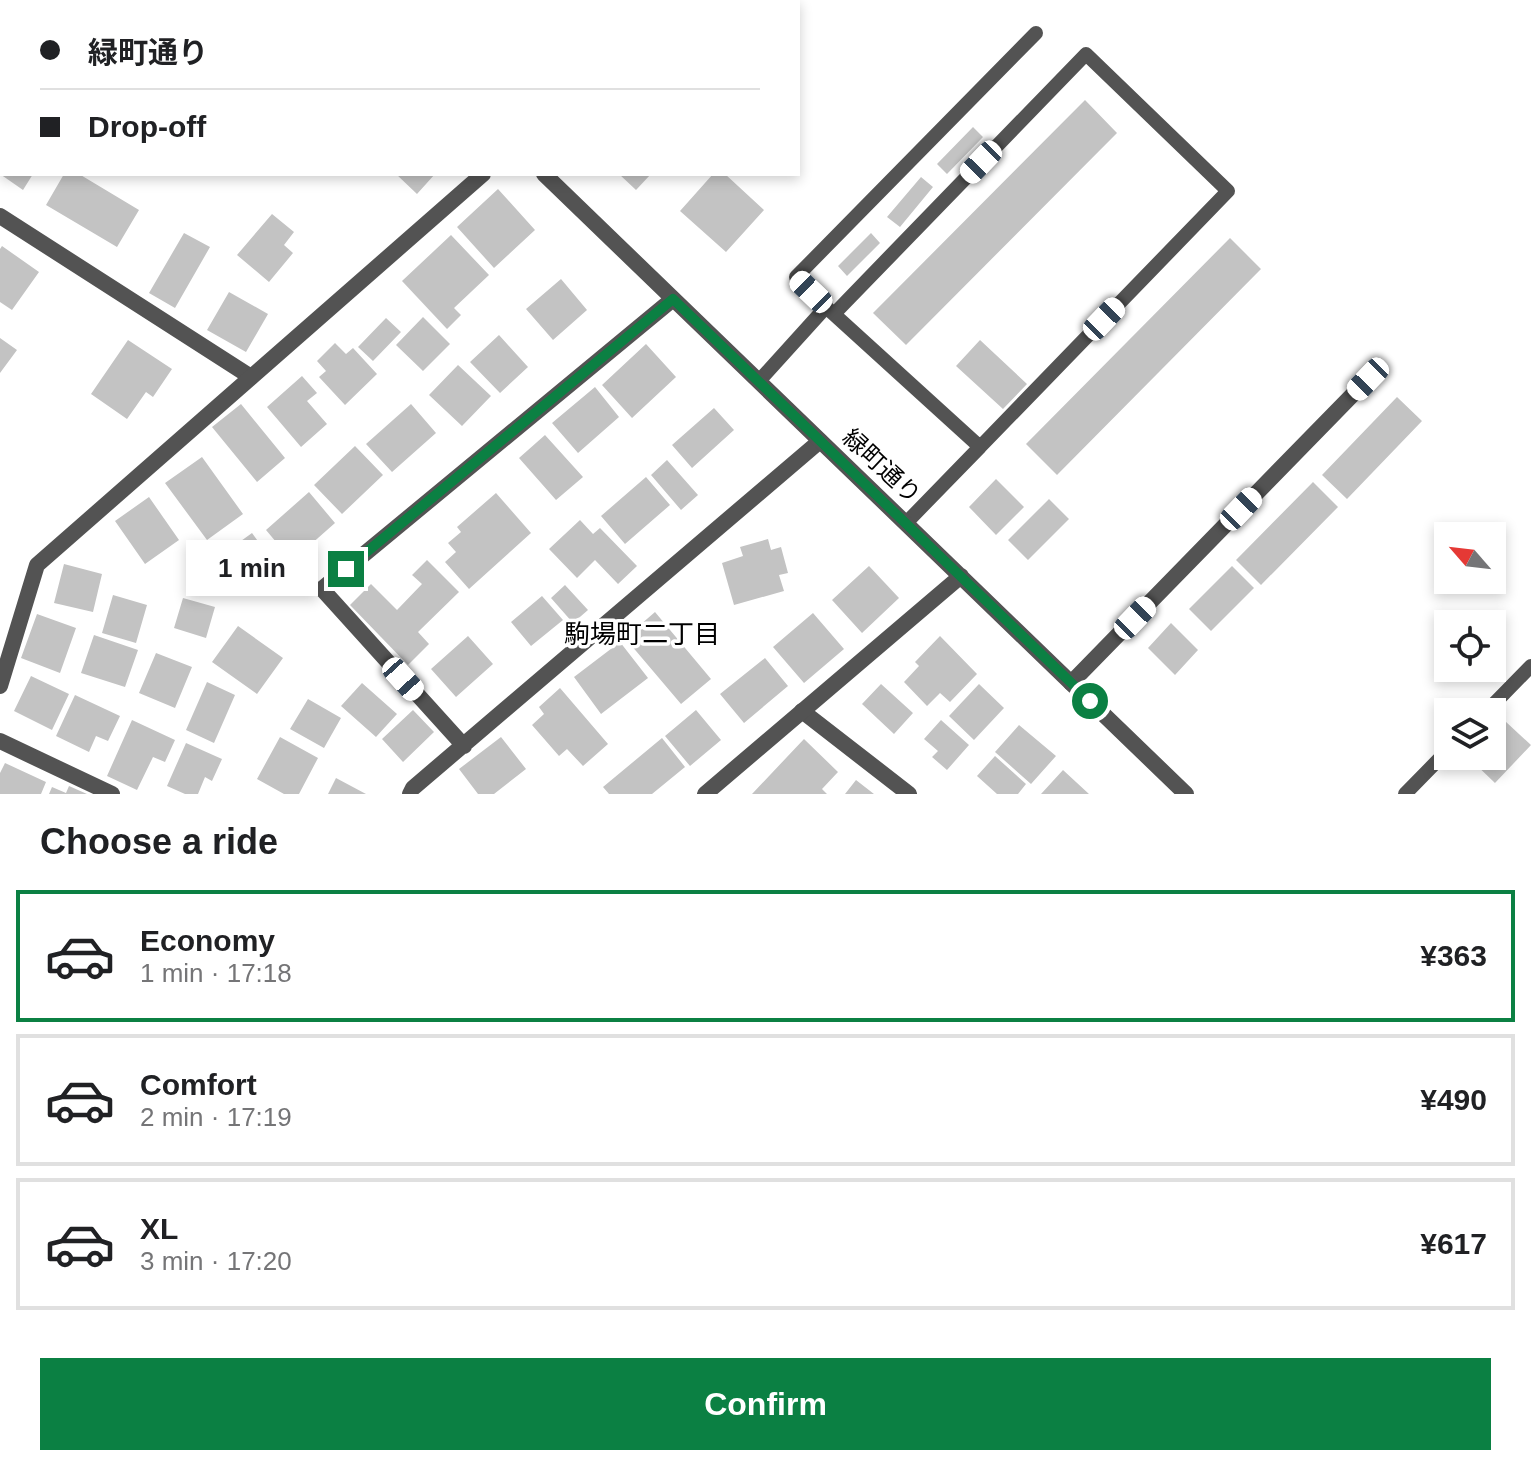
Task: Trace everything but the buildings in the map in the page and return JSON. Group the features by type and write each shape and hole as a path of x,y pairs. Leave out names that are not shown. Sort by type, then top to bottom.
{"street":[{"path":"0,686 37,565 481,176"},
{"name":"緑町通り","path":"546,176 1186,794"},
{"path":"0,216 251,377"},
{"path":"464,746 322,589 673,299"},
{"path":"1071,683 1368,379"},
{"path":"410,794 413,788 820,441"},
{"path":"705,794 961,576"},
{"path":"802,711 909,794"},
{"path":"0,741 112,794"}],"lane":[{"path":"980,447 796,277 1036,33"},
{"path":"759,381 1086,54 1228,191 907,522"},
{"path":"1500,698 1531,666"},
{"path":"1405,794 1434,764"}],"district":[{"name":"駒場町二丁目","path":"642,634"}],"route":[{"path":"346,569 673,299 1090,701"}]}
